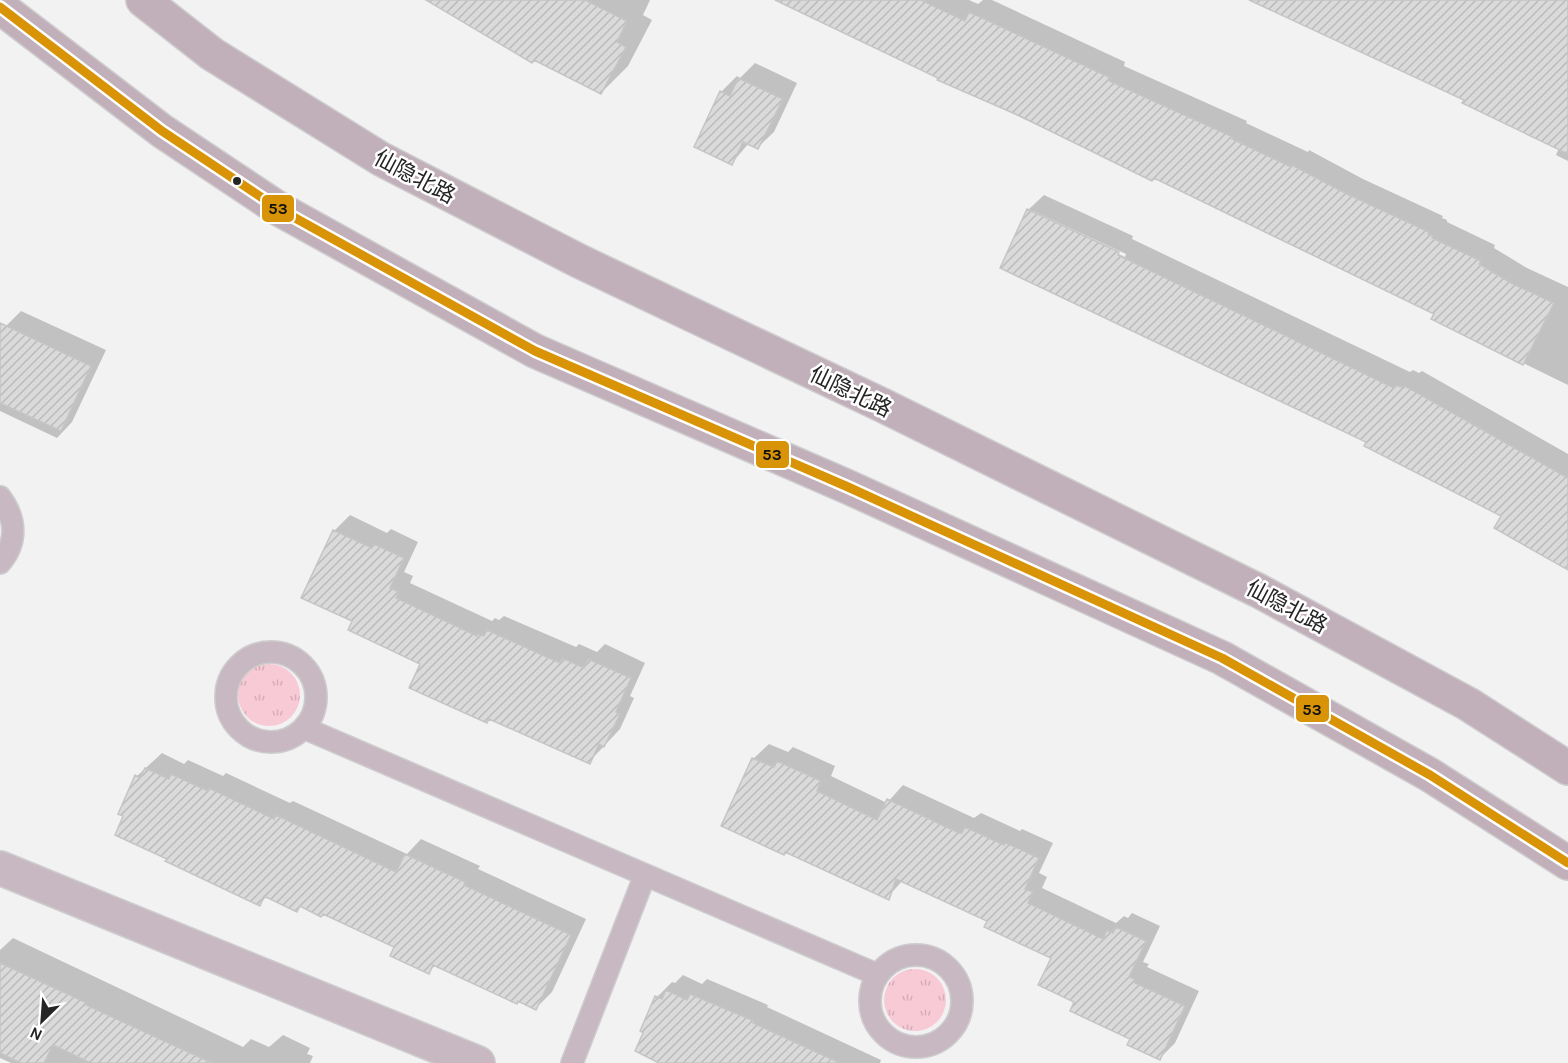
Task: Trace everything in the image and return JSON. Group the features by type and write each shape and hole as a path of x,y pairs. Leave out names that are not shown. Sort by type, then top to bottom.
{"main road":[{"name":"仙隐北路","path":"143,0 212,54 381,159 579,261 882,405 1259,591 1468,704 1568,768"},
{"path":"0,7 162,131 279,209 535,351 848,487 1222,658 1430,775 1568,863"}],"street":[{"path":"0,868 478,1063"}],"lane":[{"path":"0,497 9,508 13,524 13,541 0,563"},
{"path":"271,651 288,654 303,665 312,679 316,696 313,714 304,728 289,738 272,741 254,738 239,729 230,715 226,697 229,680 238,665 253,655 271,651"},
{"path":"304,728 878,975"},
{"path":"572,1063 645,875"},
{"path":"921,955 936,960 949,969 958,982 963,998 961,1014 954,1028 942,1040 928,1047 911,1048 896,1043 883,1034 874,1020 869,1005 871,989 878,975 890,963 904,956 921,955"}],"green space":[{"path":"269,664 281,666 291,673 298,683 300,695 298,707 291,717 281,724 269,726 257,724 247,717 240,707 238,695 240,683 247,673 257,666"},
{"path":"915,969 927,971 937,978 944,988 946,1000 944,1012 937,1022 927,1029 915,1031 903,1029 893,1022 886,1012 884,1000 886,988 893,978 903,971"}],"building":[{"path":"426,0 585,0 627,21 617,42 626,47 601,94 534,60 532,63"},
{"path":"775,0 921,0 965,21 969,12 1111,78 1109,81 1233,137 1232,139 1291,167 1292,165 1347,194 1429,232 1432,238 1481,261 1479,264 1511,283 1554,303 1523,365 1431,319 1434,314 1154,178 1152,181 1020,116 937,80 938,78"},
{"path":"1249,0 1568,0 1568,154 1462,103 1464,100"},
{"path":"738,78 783,99 758,149 743,142 732,165 694,147 720,91 730,96"},
{"path":"1027,209 1394,388 1396,385 1404,388 1405,386 1568,478 1568,570 1494,528 1501,516 1364,446 1366,442 1000,268"},
{"path":"0,323 91,366 61,431 0,403"},
{"path":"333,530 372,548 374,544 404,558 390,588 399,592 396,598 477,636 478,633 484,636 487,630 560,663 562,658 584,668 588,659 631,678 616,712 620,714 604,747 599,744 590,764 489,719 487,723 409,688 420,664 348,630 352,621 301,598"},
{"path":"752,758 774,767 777,761 821,781 817,791 877,820 887,799 959,833 962,833 965,827 1039,858 1025,889 1033,892 1028,903 1103,939 1107,930 1113,933 1116,927 1146,941 1129,977 1135,979 1133,982 1185,1006 1160,1060 1127,1045 1130,1039 1070,1011 1074,1002 1038,985 1051,958 984,927 987,921 896,879 889,900 785,852 784,855 721,826"},
{"path":"145,768 169,779 171,774 208,791 209,788 274,819 276,815 396,872 405,854 465,882 464,885 571,935 536,1010 518,1001 517,1004 433,965 429,974 390,956 394,947 323,914 321,917 300,906 297,912 264,896 260,906 115,835 123,816 118,814 135,775 140,778"},
{"path":"0,963 212,1063 91,1063 53,1045 44,1063 21,1063 0,1053"},
{"path":"666,990 687,1000 690,994 754,1021 753,1023 840,1063 659,1063 635,1051 643,1033 640,1031 655,996 662,999"}],"transit line":[{"name":"53","path":"0,7 162,131 279,209 535,351 848,487 1222,658 1430,775 1568,863"}]}
